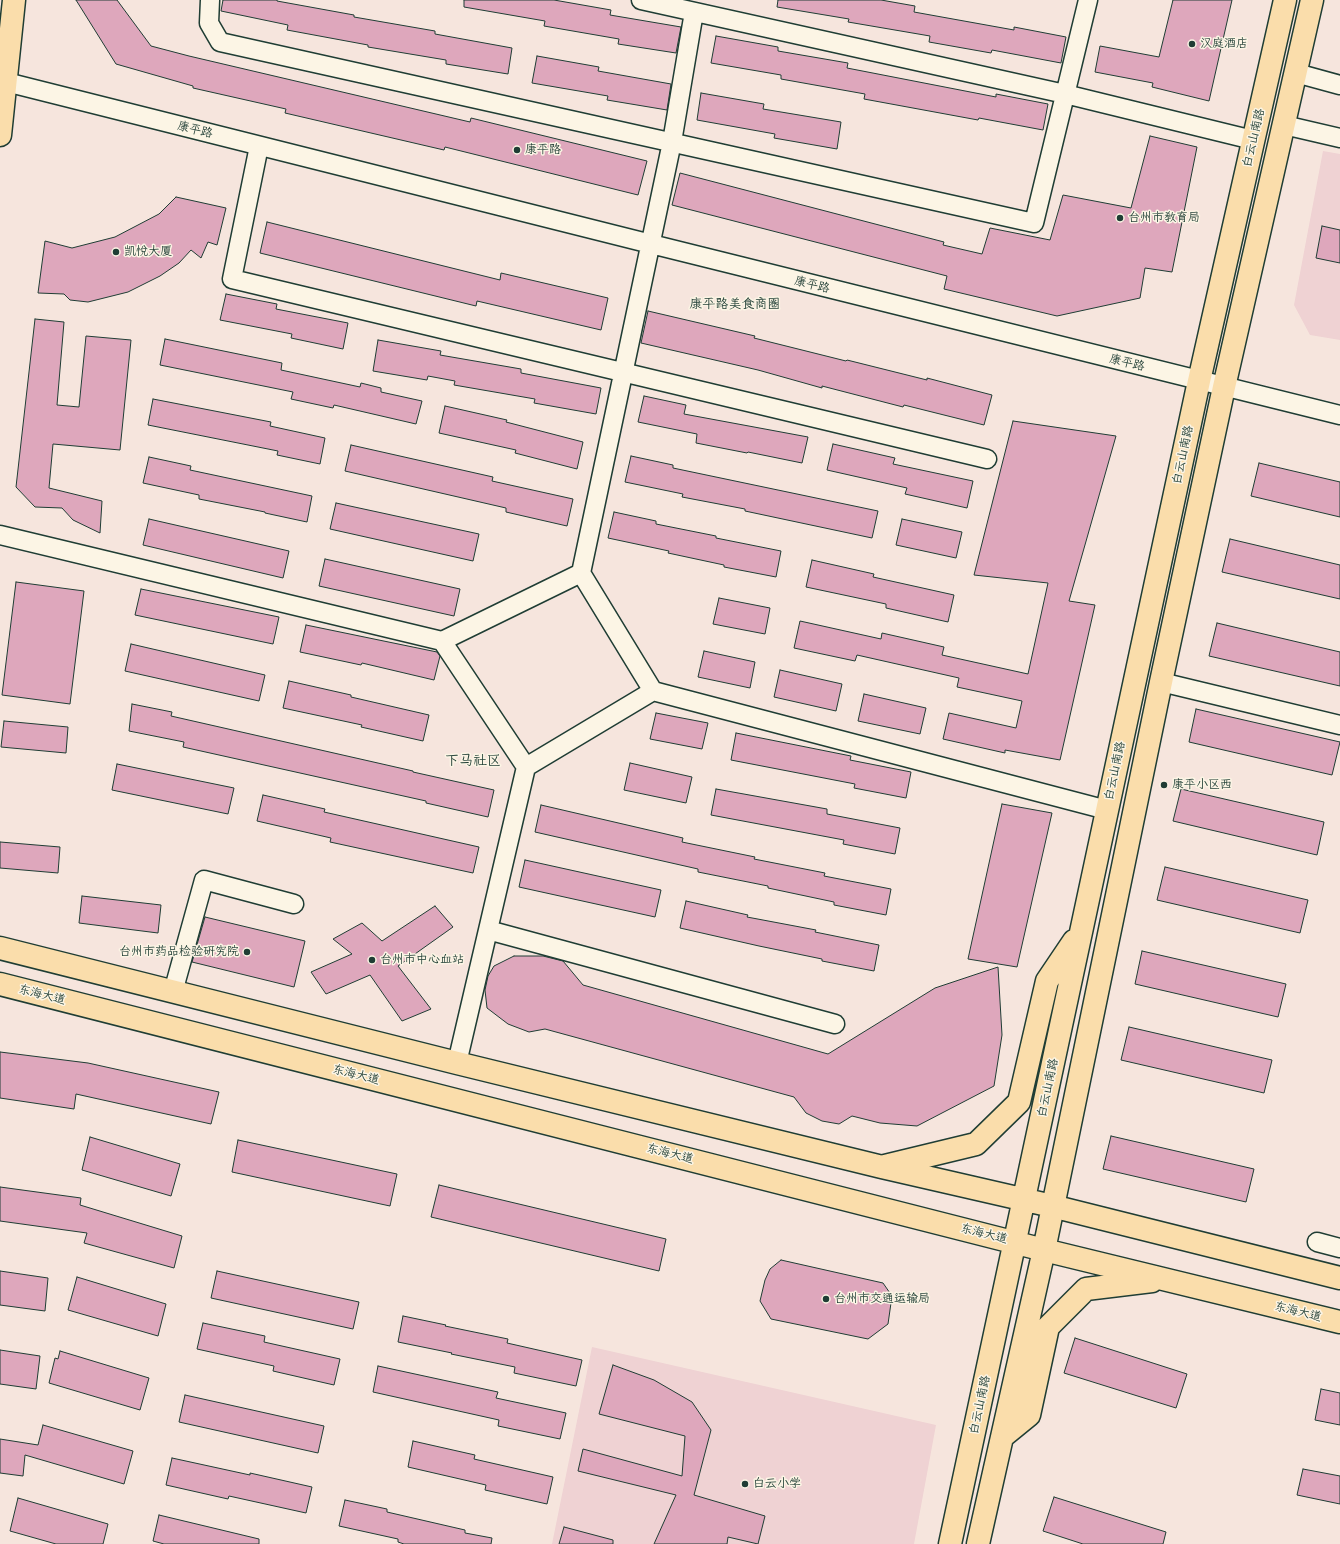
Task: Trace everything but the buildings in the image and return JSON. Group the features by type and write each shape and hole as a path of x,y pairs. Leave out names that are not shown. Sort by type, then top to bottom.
{"main road":[{"path":"0,135 14,0"},
{"name":"白云山南路","path":"950,1544 1199,381 1285,0"},
{"path":"978,1544 1044,1250 1161,682 1224,387 1312,0"},
{"path":"882,1167 976,1144 1019,1102 1047,981 1081,932"},
{"path":"0,948 457,1063 882,1167 1052,1206 1340,1278"},
{"name":"东海大道","path":"0,984 1044,1250 1340,1322"},
{"path":"1002,1437 1029,1415 1048,1327 1086,1289 1167,1279"}],"street":[{"path":"210,0 209,23 220,42 1034,223 1088,0"},
{"path":"641,0 1065,94 1253,140"},
{"path":"694,12 672,142 581,573 653,691 1107,810"},
{"path":"1296,73 1340,85"},
{"name":"康平路","path":"6,82 650,244 1340,415"},
{"path":"1284,125 1340,138"},
{"path":"259,146 232,278 987,459"},
{"path":"0,535 442,641 581,573"},
{"path":"442,641 526,767"},
{"path":"1161,682 1340,725"},
{"path":"457,1063 526,767 653,691"},
{"path":"173,992 204,880 294,904"},
{"path":"488,930 835,1024"},
{"path":"1317,1242 1340,1248"}],"shaded area":[{"path":"1323,151 1340,154 1340,340 1310,335 1294,305"},
{"name":"白云小学","path":"592,1347 936,1425 914,1544 552,1544"}],"place":[{"name":"汉庭酒店","path":"1192,44"},
{"name":"康平路","path":"517,150"},
{"name":"台州市教育局","path":"1120,218"},
{"name":"凯悦大厦","path":"116,252"},
{"name":"康平小区西","path":"1164,785"},
{"name":"台州市药品检验研究院","path":"247,952"},
{"name":"台州市中心血站","path":"372,960"},
{"name":"台州市交通运输局","path":"826,1299"},
{"name":"白云小学","path":"745,1484"}],"district":[{"name":"康平路美食商圈","path":"735,305"},
{"name":"下马社区","path":"473,761"}]}
